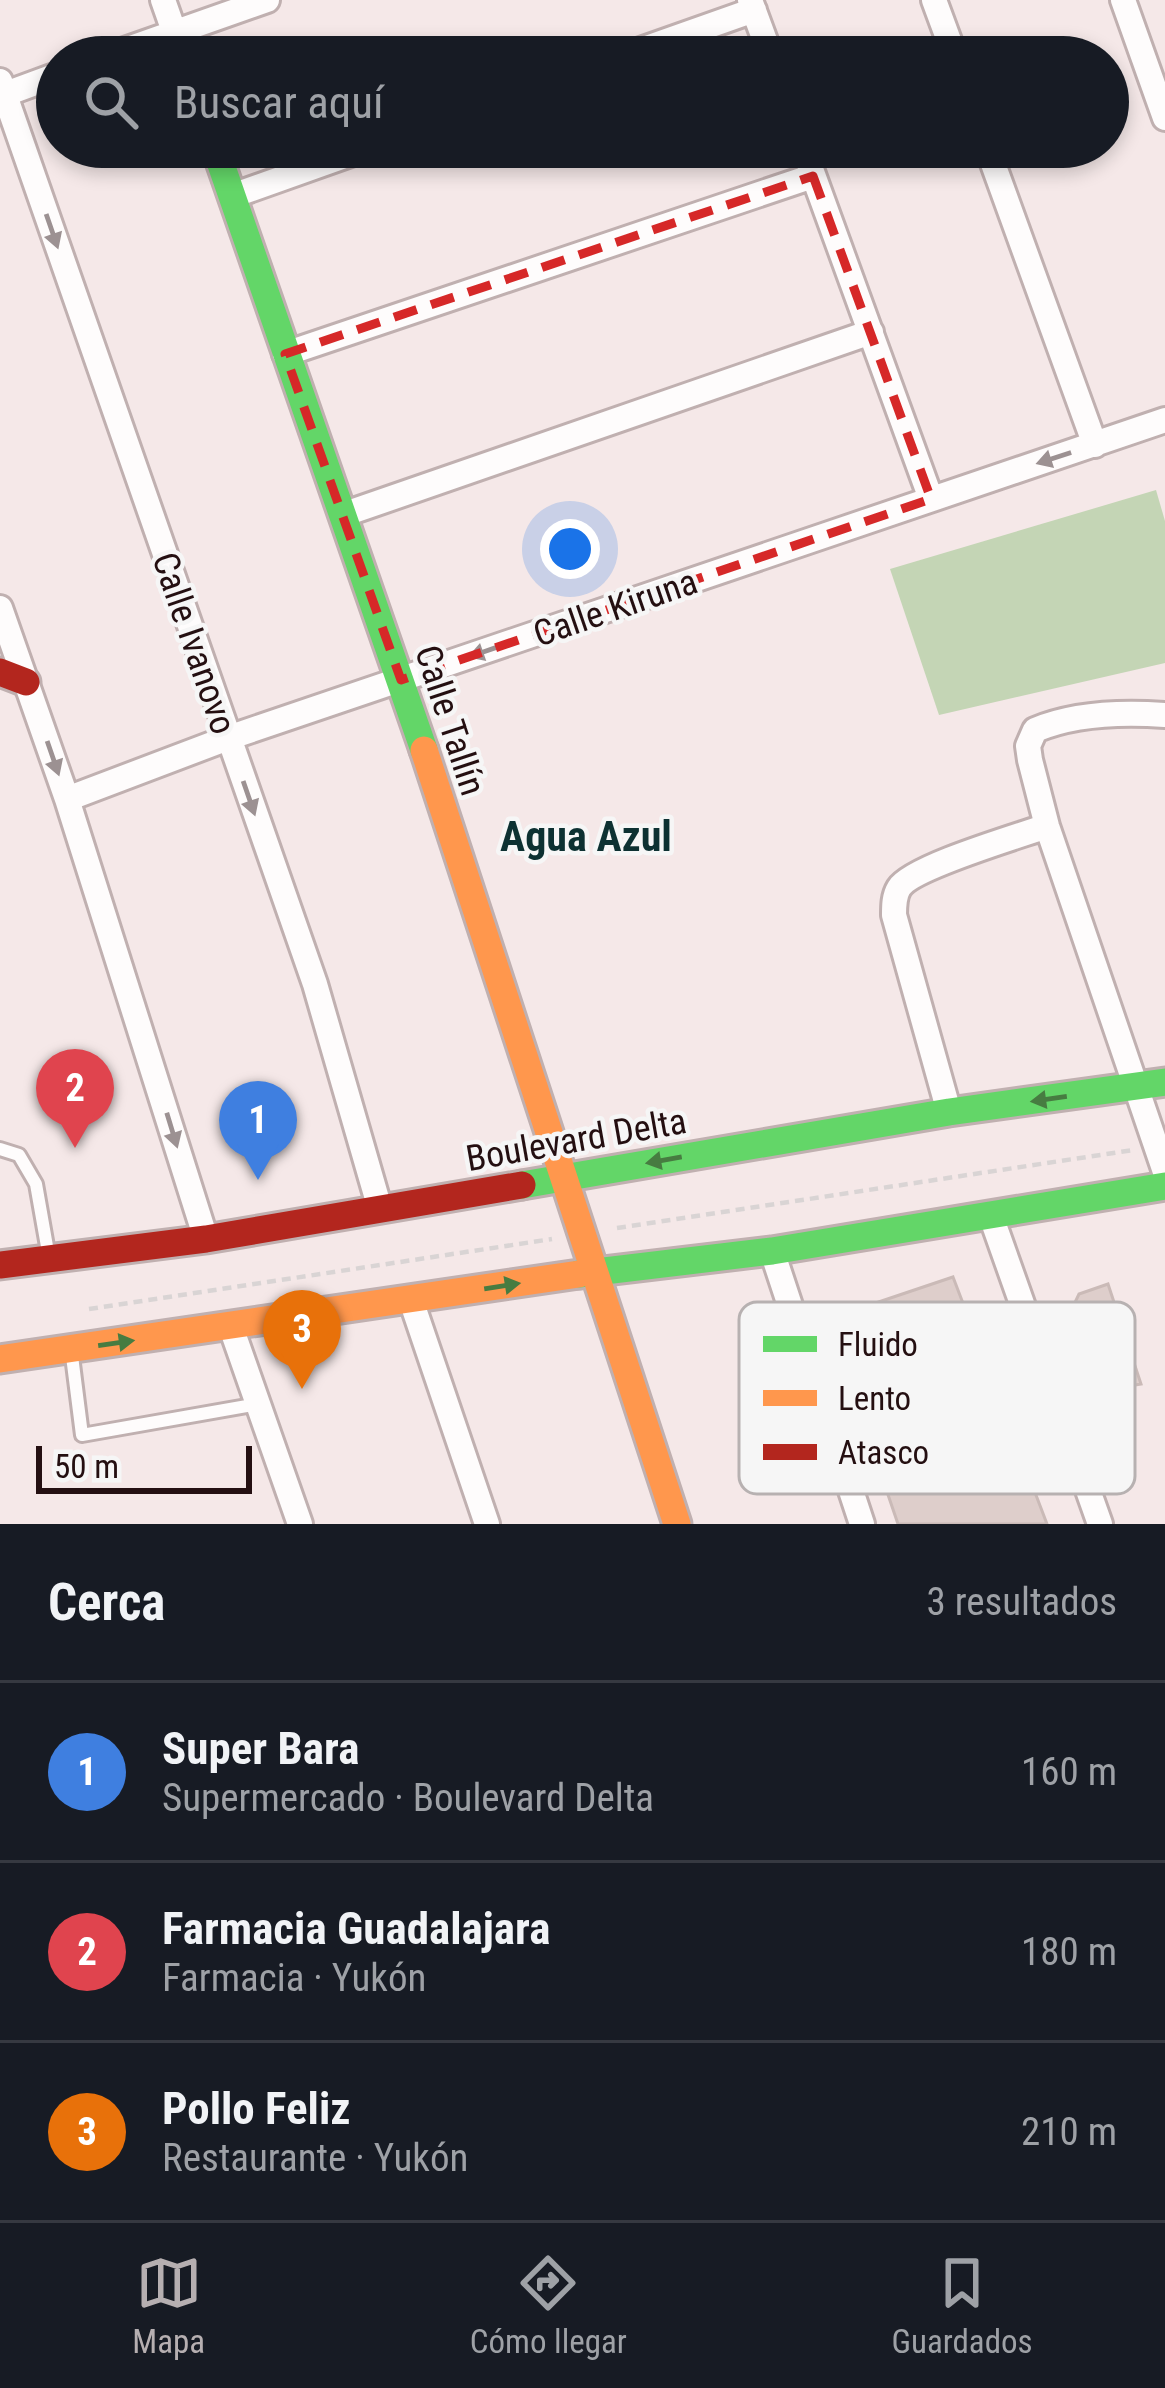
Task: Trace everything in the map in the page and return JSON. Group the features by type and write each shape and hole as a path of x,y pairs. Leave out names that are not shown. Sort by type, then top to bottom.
{"main road":[{"name":"Calle Tallín","path":"222,168 401,680 677,1524"},
{"name":"Boulevard Delta","path":"0,1265 206,1239 949,1112 1165,1082"},
{"path":"0,1359 594,1272 772,1251 1165,1186"}],"street":[{"path":"163,0 175,36"},
{"path":"163,36 267,0"},
{"path":"934,0 947,36"},
{"path":"1123,0 1165,118"},
{"path":"674,36 752,5 763,36"},
{"path":"1,90 36,80"},
{"name":"Calle Ivanovo","path":"1,90 315,984 380,1209"},
{"path":"232,196 311,168"},
{"path":"810,168 931,499"},
{"path":"995,168 1095,445"},
{"path":"285,354 813,176"},
{"path":"342,515 871,332"},
{"name":"Calle Kiruna","path":"67,799 228,738 1165,420"},
{"path":"0,608 13,677 67,799 206,1239"},
{"path":"1165,715 1108,714 1046,726 1035,730 1031,738 1030,760 1047,826 1165,1172"},
{"path":"949,1112 894,901 907,880 924,869 1047,826"},
{"path":"991,1216 1021,1302"},
{"path":"772,1251 789,1302"},
{"path":"411,1300 487,1524"},
{"path":"231,1327 300,1524"},
{"path":"852,1494 862,1524"},
{"path":"1089,1494 1100,1524"}],"lane":[{"path":"0,1149 19,1155 36,1184 49,1259"},
{"path":"71,1349 82,1436 258,1404"}],"highlighted area":[{"path":"813,176 931,499 401,680 285,354"}],"green space":[{"path":"1156,490 1165,521 1165,663 939,715 890,569"}],"building":[{"path":"953,1277 963,1302 879,1302"},
{"path":"1108,1284 1114,1302 1075,1302 1079,1294"},
{"path":"888,1494 1036,1494 1047,1524 898,1524"}],"traffic: fast":[{"path":"222,168 424,750"},
{"path":"522,1185 949,1112 1165,1082"},
{"path":"579,1274 772,1251 1165,1186"}],"traffic: slow":[{"path":"424,750 677,1524"},
{"path":"0,1359 579,1274"}],"traffic: jam":[{"path":"0,672 26,682"},
{"path":"0,1265 206,1239 522,1185"}],"place":[{"name":"Farmacia Guadalajara","path":"75,1148"},
{"name":"Super Bara","path":"258,1180"},
{"name":"Pollo Feliz","path":"302,1389"}],"district":[{"name":"Agua Azul","path":"586,836"}]}
